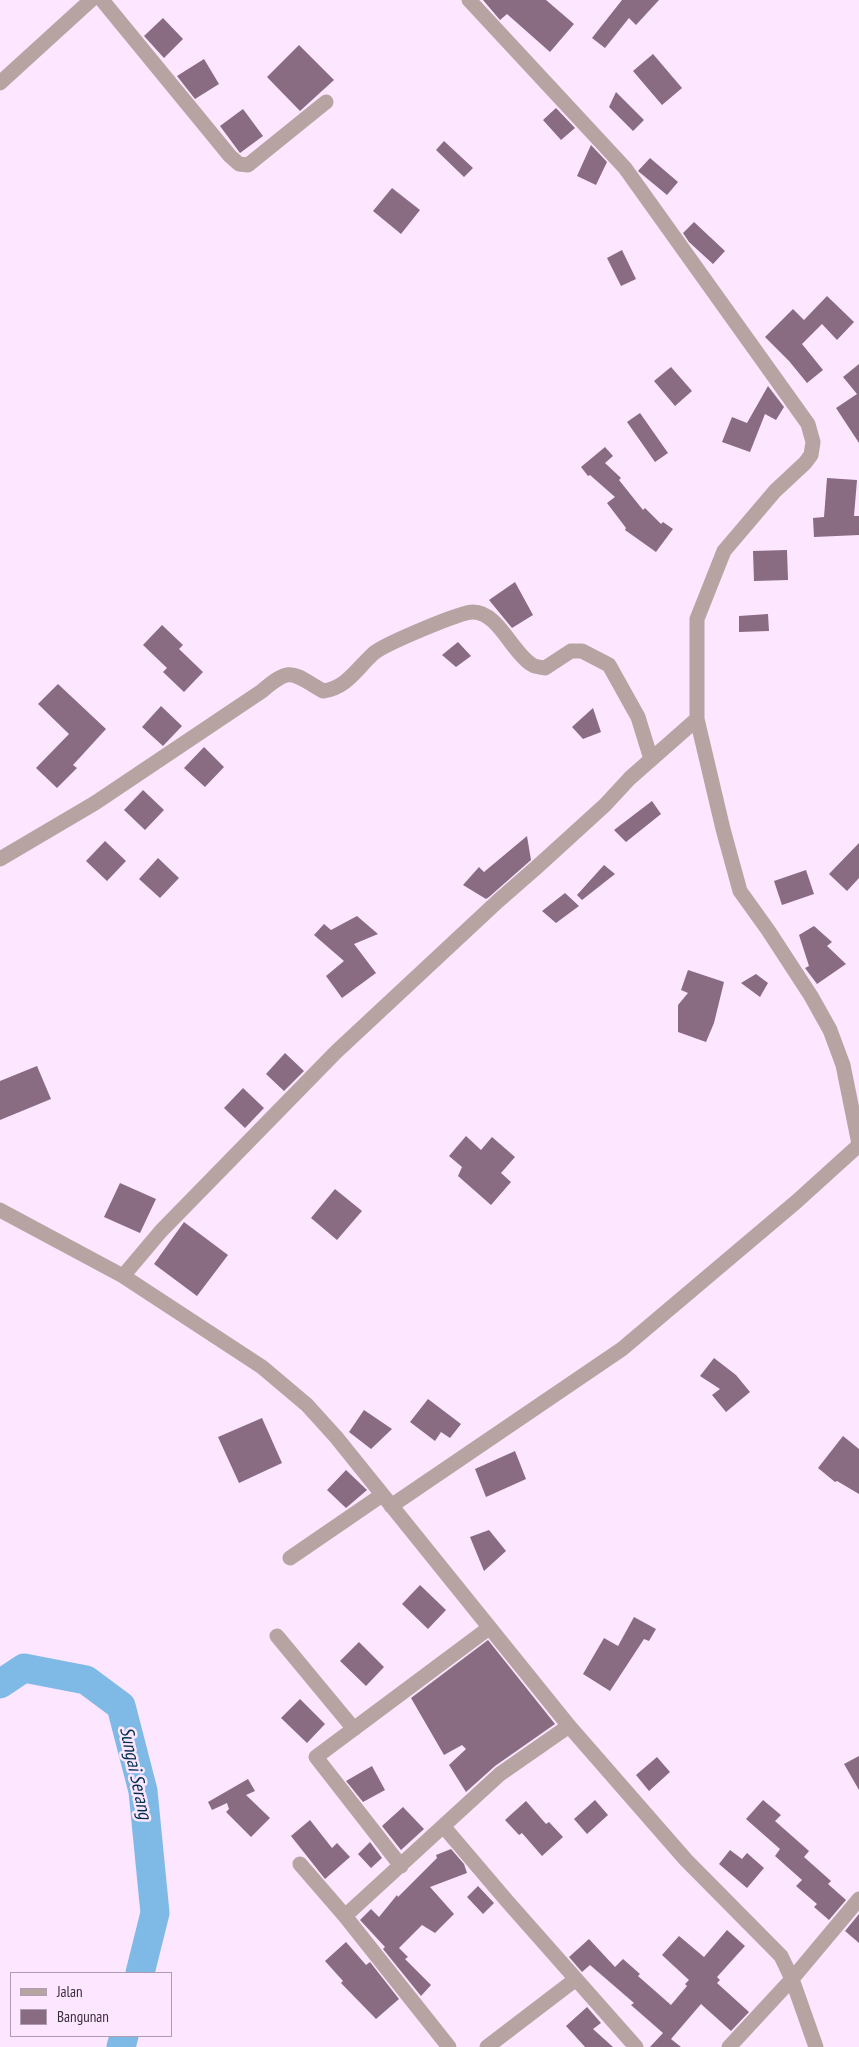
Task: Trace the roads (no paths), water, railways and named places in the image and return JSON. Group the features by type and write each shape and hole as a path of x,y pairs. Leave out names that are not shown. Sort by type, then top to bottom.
{"street":[{"path":"0,83 91,0"},
{"path":"102,0 230,156 239,164 248,165 326,102"},
{"path":"290,1558 387,1501 622,1348 796,1202 859,1144 843,1065 830,1030 811,996 740,891 722,829 697,719 697,619 724,551 775,491 811,455 813,442 808,424 626,168 469,0"},
{"path":"0,859 95,803 254,696 277,678 288,674 302,678 323,691 331,690 345,682 376,652 422,629 472,611 484,614 494,621 515,650 532,666 545,668 571,650 582,651 609,665 638,717 651,759"},
{"path":"123,1276 161,1231 336,1052 498,901 605,805 630,778 697,719"},
{"path":"0,1210 123,1276 262,1368 313,1412 336,1437 568,1726 686,1860 781,1956 792,1979 816,2047"},
{"path":"401,1866 316,1758 489,1628"},
{"path":"277,1636 354,1729"},
{"path":"345,1916 500,1774 568,1726"},
{"path":"444,1827 636,2047"},
{"path":"300,1864 345,1916 449,2047"},
{"path":"729,2047 792,1979 859,1899"},
{"path":"487,2047 576,1979"}],"waterway":[{"name":"Sungai Serang","path":"0,1684 24,1668 86,1680 121,1706 143,1791 155,1913 140,1972"},
{"name":"Sungai Serang","path":"121,2047 124,2037"}]}
